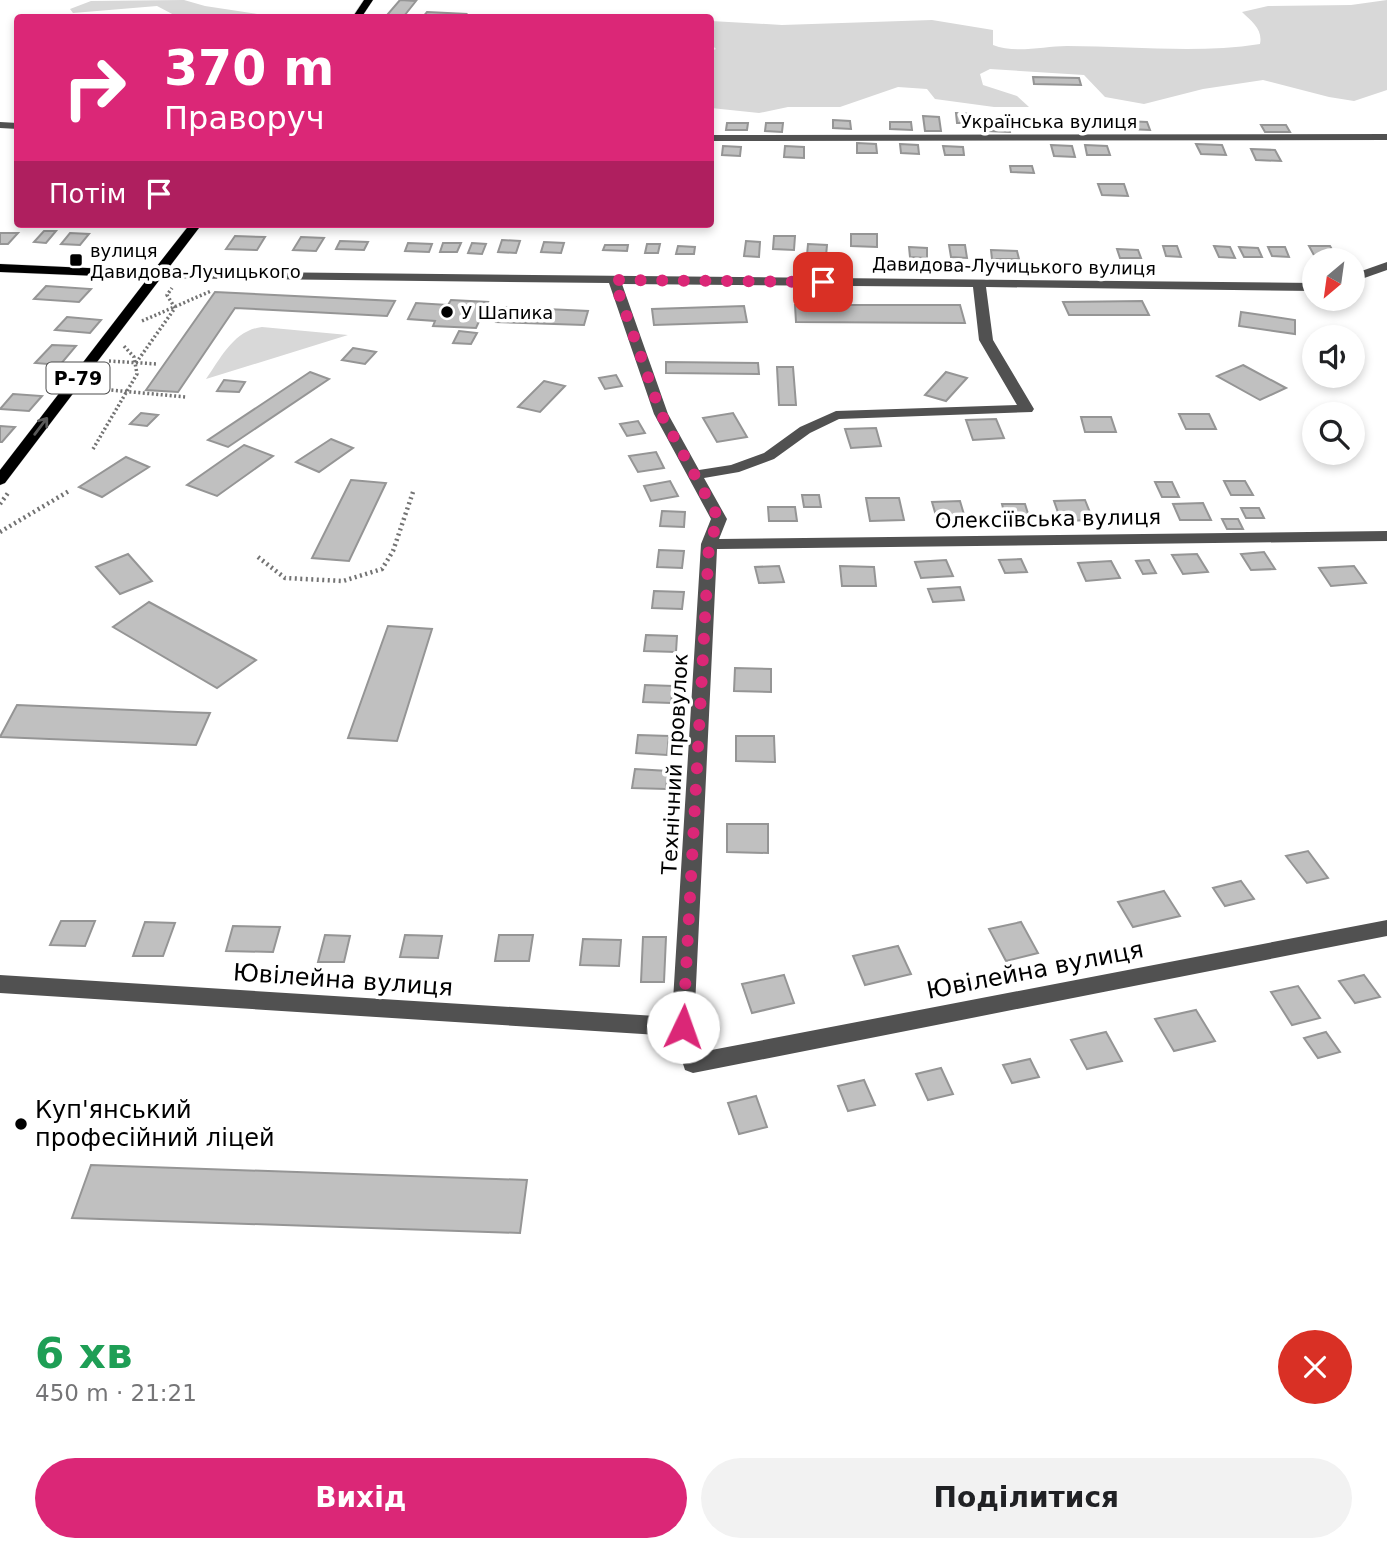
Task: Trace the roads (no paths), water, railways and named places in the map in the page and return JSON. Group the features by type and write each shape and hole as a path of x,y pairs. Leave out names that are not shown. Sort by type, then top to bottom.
{"main road":[{"name":"Р-79","path":"0,480 193,228"},
{"name":"Давидова-Лучицького вулиця","path":"0,268 157,275"}],"street":[{"name":"Українська вулиця","path":"714,138 1387,137"},
{"path":"1365,274 1387,266"},
{"name":"Давидова-Лучицького вулиця","path":"157,275 1302,287"},
{"name":"Технічний провулок","path":"614,280 661,414 719,519 709,544 683,1027 693,1063"},
{"path":"695,475 734,469 769,456 805,430 836,415 1027,409 986,340 979,284"},
{"name":"Олексіївська вулиця","path":"709,544 1387,536"},
{"name":"Ювілейна вулиця","path":"693,1063 1387,928"},
{"name":"Ювілейна вулиця","path":"0,984 683,1027"}],"place":[{"name":"вулиця Давидова-Лучицького","path":"76,260"},
{"name":"У Шапика","path":"447,312"},
{"name":"Куп'янський професійний ліцей","path":"21,1124"}]}
